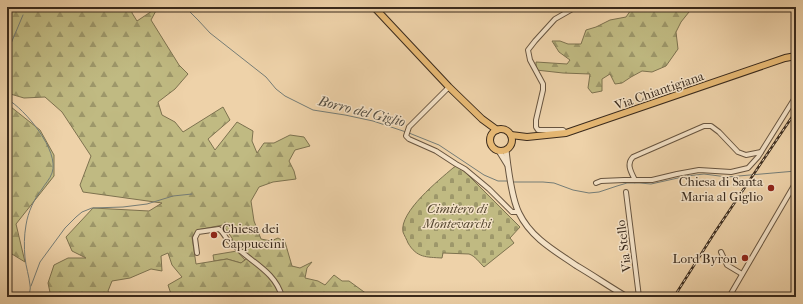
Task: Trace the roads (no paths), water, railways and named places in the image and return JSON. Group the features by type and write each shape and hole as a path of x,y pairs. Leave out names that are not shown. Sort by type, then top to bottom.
{"main road":[{"name":"Via Chiantigiana","path":"374,7 482,119 497,130 503,129 511,135 527,137 566,133 785,58 796,56"},
{"name":"Via Chiantigiana","path":"482,119 491,135 491,145 499,151"},
{"path":"491,135 497,130"},
{"path":"511,135 512,143"},
{"name":"Via Chiantigiana","path":"506,150 512,143 527,137"},
{"path":"499,151 506,150"}],"street":[{"path":"566,133 563,130 538,130 536,128 536,120 543,84 530,60 528,50 555,19 576,7"},
{"path":"450,87 409,127 408,137 436,151 465,169 489,189 512,212 518,212"},
{"path":"596,183 601,181 652,180 699,170 731,172 748,168 762,152 796,96"},
{"path":"635,180 629,168 632,156 704,126 711,126 719,132 738,152 746,156 762,152"},
{"path":"506,150 512,188 518,212 526,225 550,248 627,297"},
{"path":"499,151 508,165"},
{"path":"729,297 794,190 796,182"},
{"name":"Via Stello","path":"626,192 639,297"},
{"path":"197,253 195,238 198,232 219,229 242,253 272,277 282,297"},
{"path":"721,252 727,265 742,274"}],"waterway":[{"name":"Borro del Giglio","path":"185,7 210,33 266,77 276,89 285,96 313,110 373,121 406,132"},
{"path":"7,53 23,15"},
{"path":"7,99 23,112 39,132 51,154 53,164 52,173 34,201 28,215 26,225 24,250 30,286 29,297"},
{"name":"Borro del Giglio","path":"409,133 439,145 484,175 498,181 509,181"},
{"name":"Borro del Giglio","path":"512,182 554,183 573,190 589,193 599,192 627,183 651,184 704,174 727,177 796,171"},
{"path":"31,286 40,262 65,228 82,212 92,208 123,207 147,204 173,196 192,194"}],"railway":[{"path":"674,297 715,232 796,111"}],"place":[{"name":"Chiesa di Santa Maria al Giglio","path":"771,188"},
{"name":"Chiesa dei Cappuccini","path":"214,235"},
{"name":"Lord Byron","path":"745,258"}],"park label":[{"name":"Cimitero di Montevarchi","path":"457,216"}]}
